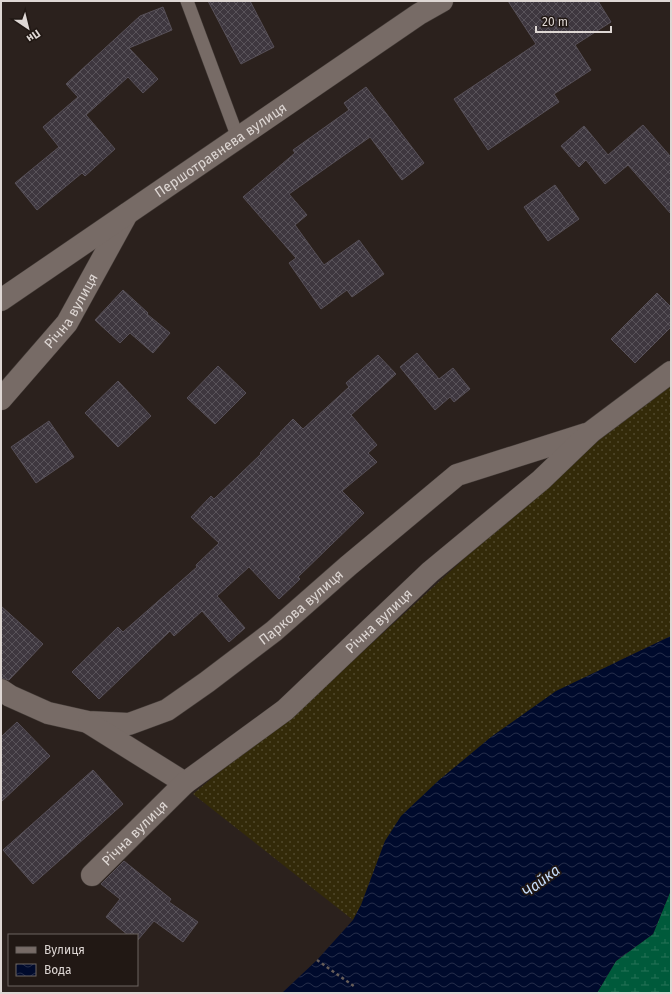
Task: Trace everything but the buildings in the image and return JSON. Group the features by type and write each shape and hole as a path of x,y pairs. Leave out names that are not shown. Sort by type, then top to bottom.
{"street":[{"name":"Першотравнева вулиця","path":"1,300 419,14 442,1"},
{"name":"Річна вулиця","path":"1,399 67,323 127,214"},
{"name":"Річна вулиця","path":"92,875 185,783 285,710 430,572 541,480 591,432 671,372"},
{"name":"Паркова вулиця","path":"1,690 10,696 48,714 88,722 129,724 167,710 207,682 274,631 457,474 591,432"},
{"path":"88,722 185,783"}],"lane":[{"path":"187,1 238,138"}],"path":[{"path":"317,960 355,987"}],"green space":[{"path":"671,890 671,993 597,993 616,961 653,934"}],"sand":[{"path":"671,378 671,636 618,661 385,841 361,905 353,920 193,794 357,657 539,490"}],"water":[{"name":"Чайка","path":"671,636 671,890 653,934 616,961 597,993 282,993 317,960 353,920 361,905 385,841 401,816 438,781 491,737 556,691"}]}
